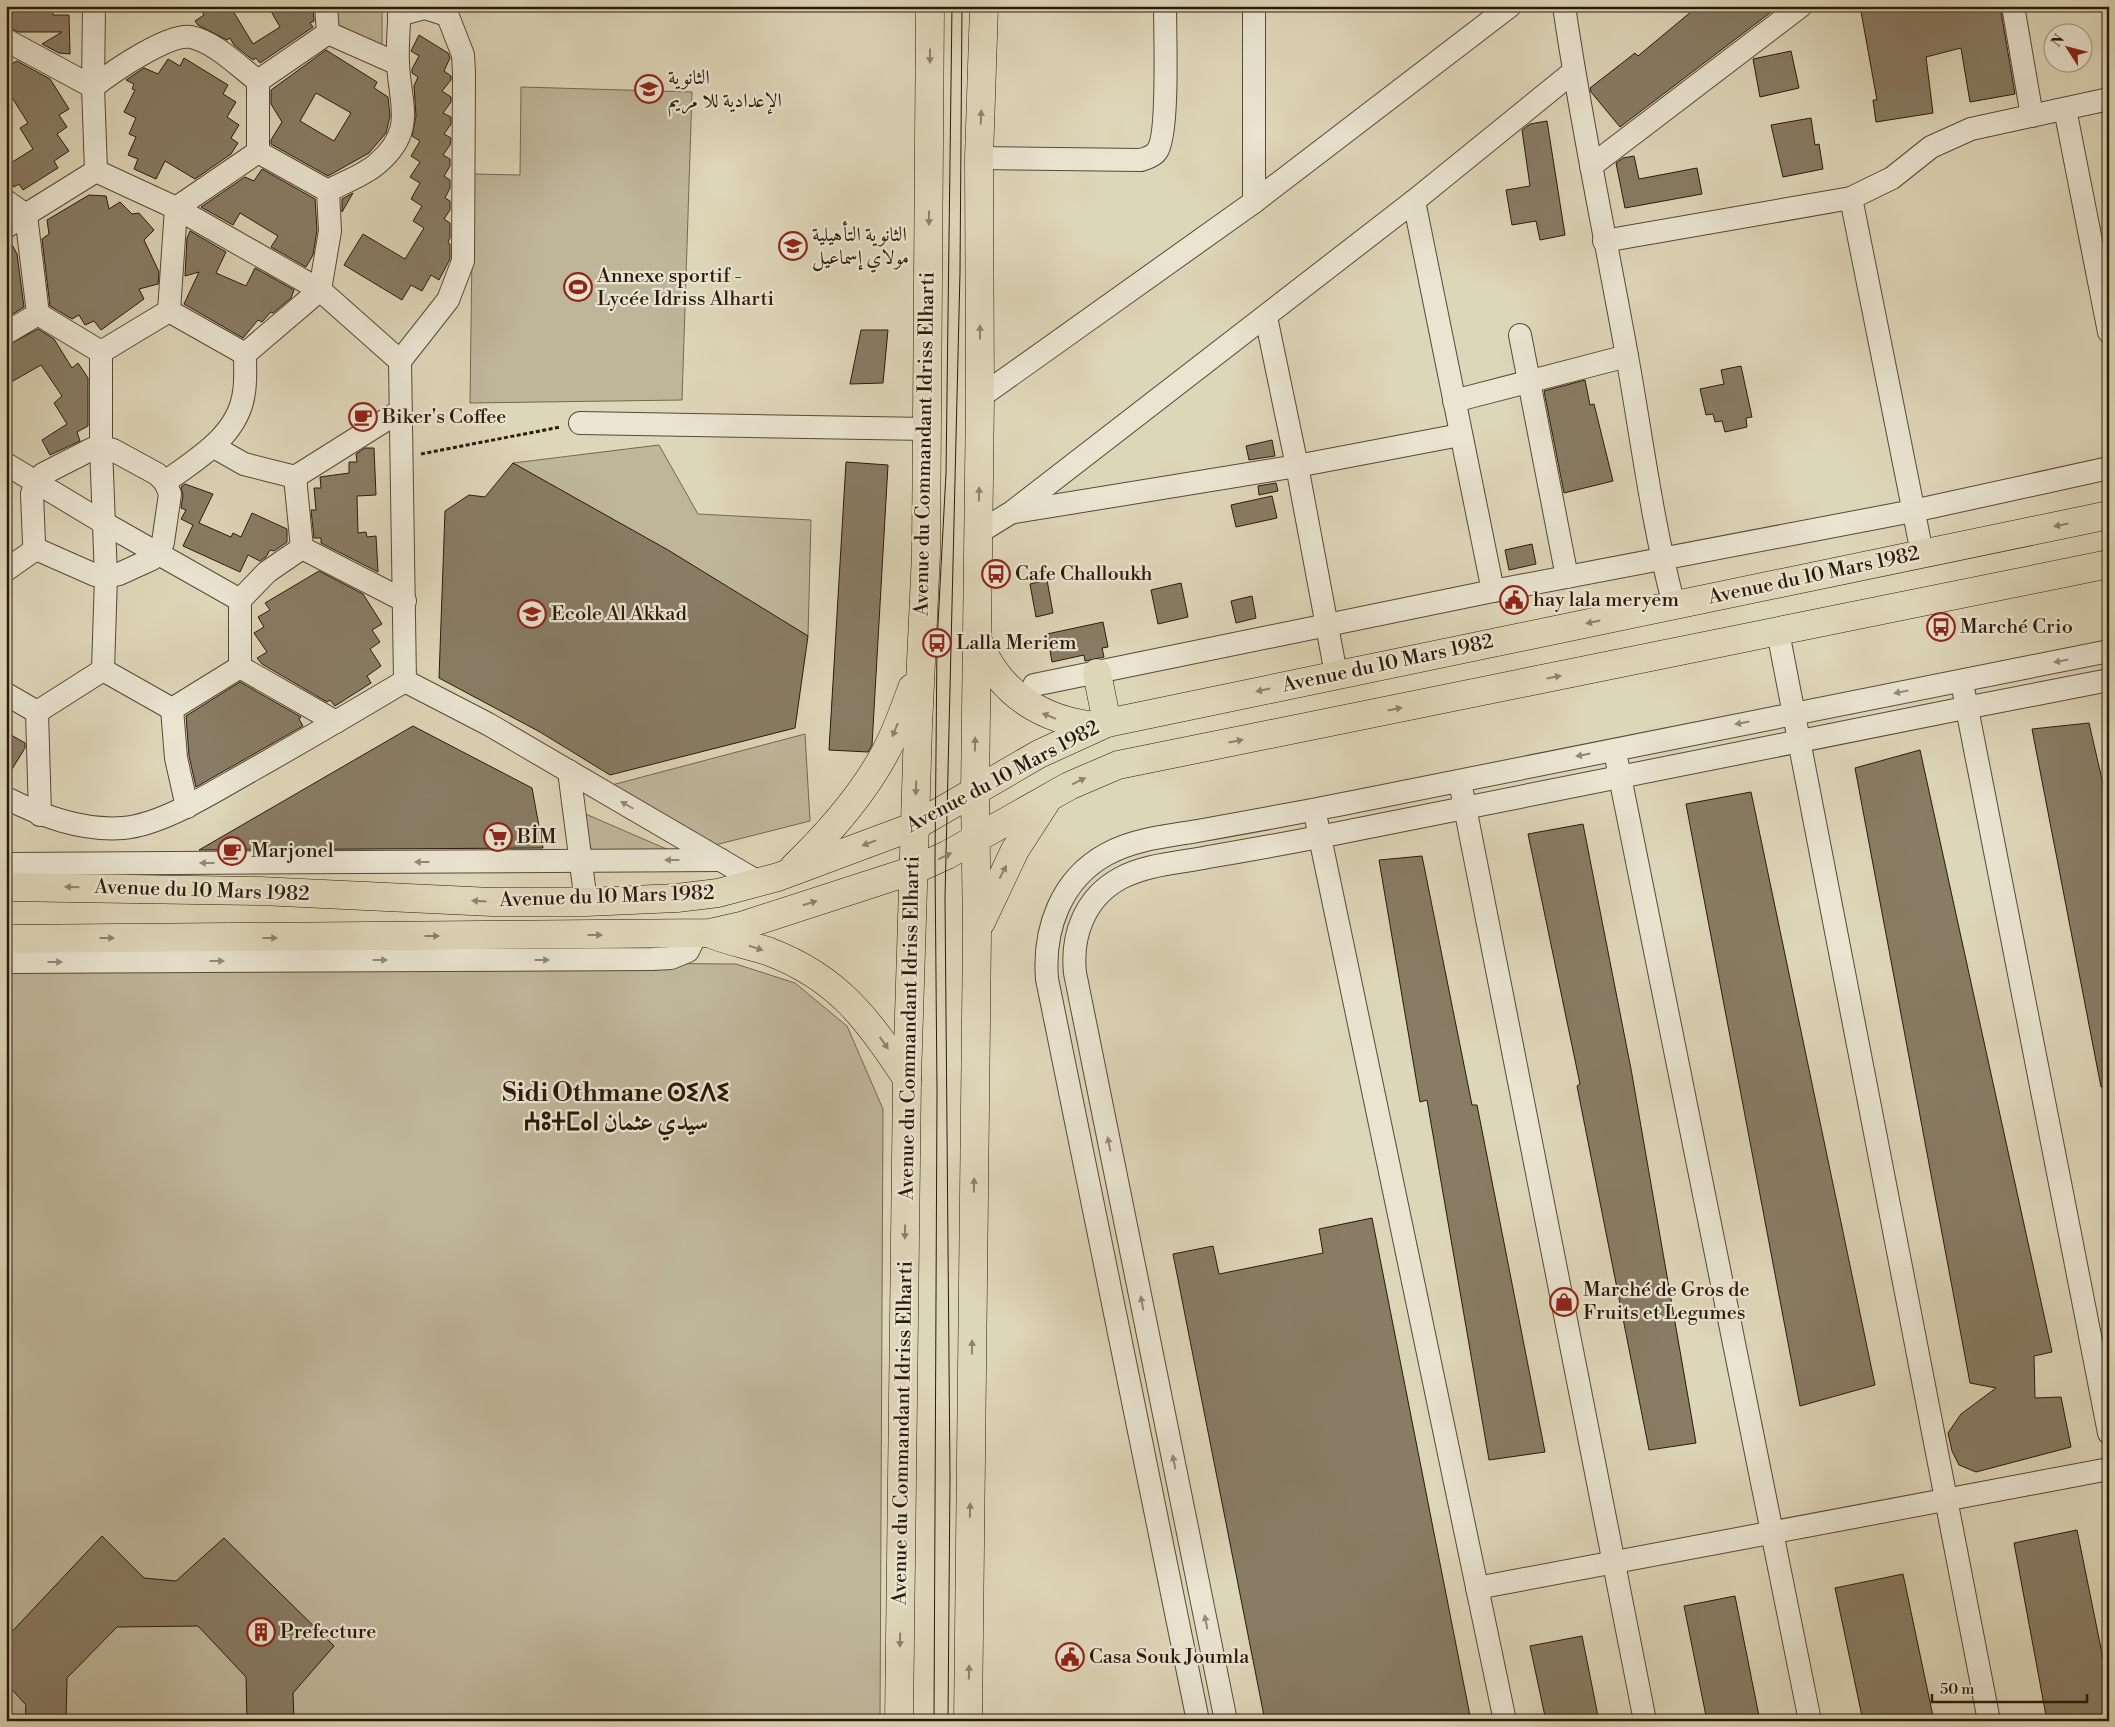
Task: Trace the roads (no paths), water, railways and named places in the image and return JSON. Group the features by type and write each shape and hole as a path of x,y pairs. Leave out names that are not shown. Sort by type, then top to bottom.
{"main road":[{"name":"Avenue du Commandant Idriss Elharti","path":"899,1721 908,1078 920,669 926,554 930,6"},
{"path":"968,1721 977,933 975,793 980,397 980,158 984,6"},
{"name":"Avenue du 10 Mars 1982","path":"6,888 226,890 492,902 586,902 685,897 718,893 760,883 787,874 915,826 975,793 1039,754 1102,724 2109,515"},
{"name":"Avenue du 10 Mars 1982","path":"6,939 703,934 741,926 914,870 976,840 1094,774 1118,765 2109,564"},
{"path":"977,639 995,674 1023,702 1058,719 1102,724 1097,673"},
{"path":"787,874 834,825 872,776 886,751 920,669"},
{"path":"977,933 1001,877 1049,798"},
{"path":"703,934 789,960 827,983 875,1029 908,1078"}],"street":[{"path":"94,6 93,87 96,170"},
{"path":"326,6 328,33"},
{"path":"980,158 1140,160 1150,157 1158,151 1163,138 1166,57 1165,6"},
{"path":"1254,6 1254,202"},
{"path":"980,397 1254,202 1510,6"},
{"path":"1564,6 1573,72 1590,166 1627,356 1662,558 1674,605"},
{"path":"1590,166 1801,6"},
{"path":"2013,6 2032,116"},
{"path":"328,191 376,165 394,144 402,126 405,111 398,64 400,11 425,8 445,11 462,55 464,73 463,261 448,300 400,361 405,681"},
{"path":"258,81 328,33"},
{"path":"328,33 398,64"},
{"path":"93,87 123,64 140,54 186,37 207,43 258,81"},
{"path":"6,40 93,87"},
{"path":"978,533 1012,512 1266,317 1414,201 1573,72"},
{"path":"258,81 258,152"},
{"path":"1604,241 1851,198 1892,178 1931,148 1970,129 2109,99"},
{"path":"2064,109 2109,332"},
{"path":"258,152 328,191"},
{"path":"176,208 258,152"},
{"path":"96,170 176,208 320,290 400,361"},
{"path":"6,227 96,170"},
{"path":"165,482 214,447 229,429 242,404 245,354 320,290 330,232 328,191"},
{"path":"1851,198 1922,553"},
{"path":"6,201 26,215 38,314"},
{"path":"1414,201 1493,591"},
{"path":"169,311 176,208"},
{"path":"101,352 169,311"},
{"path":"169,311 245,354"},
{"path":"6,333 38,314"},
{"path":"38,314 101,352"},
{"path":"1266,317 1297,466 1336,674"},
{"path":"1520,335 1567,577"},
{"path":"101,352 106,577 103,670"},
{"path":"1454,401 1627,356"},
{"path":"214,447 244,464 295,477 400,411"},
{"path":"580,423 927,429"},
{"path":"1012,512 1297,466 1460,435"},
{"path":"102,447 113,450 142,466 165,482 170,494 163,542 158,553 152,559 106,577 95,575 36,549 34,543 32,494 35,483 43,474 92,449 102,447"},
{"path":"6,464 104,524 240,600"},
{"path":"1034,686 1327,624 1913,511 2109,468"},
{"path":"295,477 302,548"},
{"path":"302,548 405,601"},
{"path":"240,667 240,600 267,572 302,548"},
{"path":"6,570 36,549"},
{"path":"1778,632 1989,1721"},
{"path":"1198,1721 1047,979 1046,944 1050,926 1064,895 1083,872 1105,855 1141,841 1314,810 1794,713 2109,652"},
{"path":"172,709 240,667"},
{"path":"240,667 336,722"},
{"path":"103,670 172,709"},
{"path":"37,712 103,670"},
{"path":"1962,680 2109,1434"},
{"path":"1226,1721 1075,974 1074,947 1081,921 1092,904 1107,888 1133,873 2109,680"},
{"path":"6,798 40,815 79,825 122,828 136,826 187,806 405,681"},
{"path":"405,681 488,724 760,883"},
{"path":"6,694 37,712"},
{"path":"172,709 176,758 187,806"},
{"path":"37,712 40,815"},
{"path":"1614,749 1810,1721"},
{"path":"569,771 586,902"},
{"path":"1459,780 1645,1721"},
{"path":"1314,810 1505,1721"},
{"path":"6,864 721,860"},
{"path":"6,962 652,959 671,958 688,951 703,934"},
{"path":"1477,1588 2109,1469"}],"tram line":[{"path":"934,1721 937,643 946,473 952,6"},
{"path":"948,1721 950,1476 945,897 960,272 962,6"}],"place":[{"name":"الثانوية الإعدادية للا مريم","path":"649,89"},
{"name":"الثانوية التأهيلية مولاي إسماعيل","path":"793,246"},
{"name":"Annexe sportif - Lycée Idriss Alharti","path":"578,287"},
{"name":"Biker's Coffee","path":"363,417"},
{"name":"Cafe Challoukh","path":"996,574"},
{"name":"hay lala meryem","path":"1514,600"},
{"name":"Ecole Al Akkad","path":"532,614"},
{"name":"Marché Crio","path":"1941,627"},
{"name":"Lalla Meriem","path":"937,643"},
{"name":"BİM","path":"498,837"},
{"name":"Marjonel","path":"232,851"},
{"name":"Marché de Gros de Fruits et Legumes","path":"1564,1302"},
{"name":"Prefecture","path":"261,1632"},
{"name":"Casa Souk Joumla","path":"1070,1657"}],"district":[{"name":"Sidi Othmane ⵙⵉⴷⵉ ⵄⵓⵜⵎⴰⵏ سيدي عثمان","path":"616,1108"}]}
